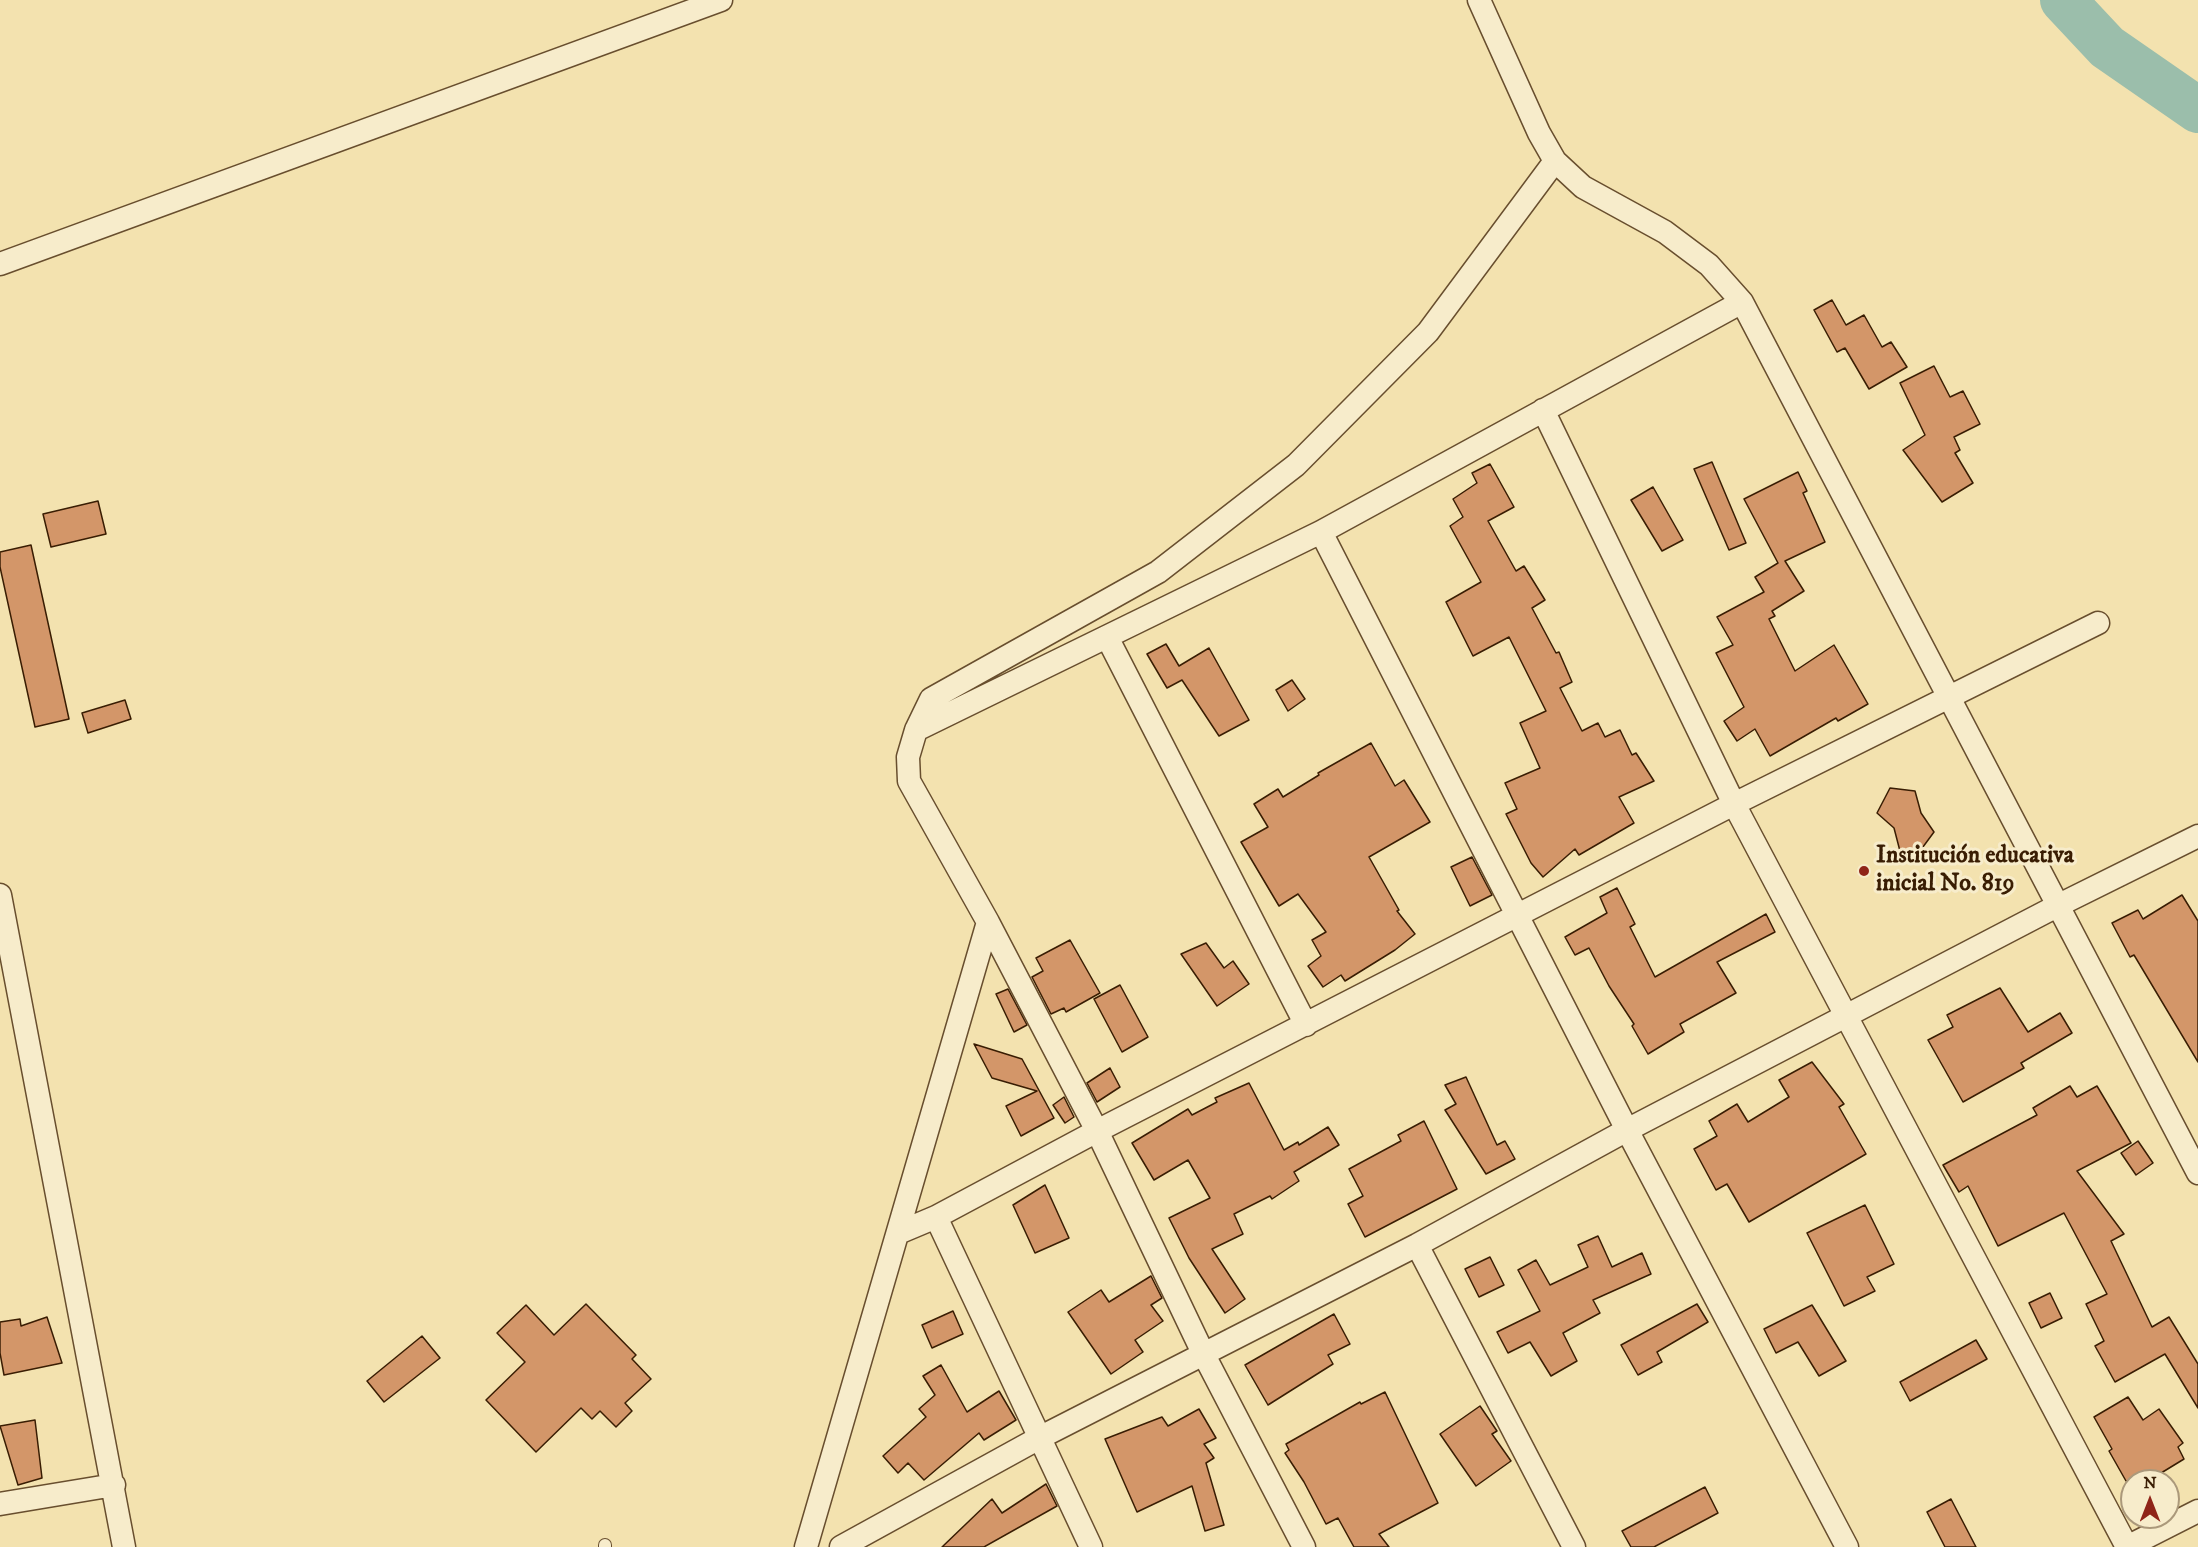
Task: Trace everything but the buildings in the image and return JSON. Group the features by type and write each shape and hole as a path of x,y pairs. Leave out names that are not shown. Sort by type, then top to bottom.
{"street":[{"path":"0,264 721,0"},
{"path":"1479,0 1539,133 1555,161 1583,188 1665,232 1709,265 1742,302 2198,1173"},
{"path":"1304,1547 1203,1353 1097,1131 988,922 909,781 908,757 916,730 931,699 1158,572 1296,465 1428,332 1555,161"},
{"path":"916,730 1322,532 1742,302"},
{"path":"1543,410 1734,804 1845,1019 2127,1547 2198,1511"},
{"path":"1322,532 1628,1131 1847,1547"},
{"path":"898,1233 936,1217 1097,1131 1520,916 1734,804 2098,623"},
{"path":"1107,637 1306,1025"},
{"path":"841,1547 1041,1437 1417,1245 1628,1131 2057,906 2198,836"},
{"path":"0,895 124,1547"},
{"path":"806,1547 988,922"},
{"path":"936,1217 1091,1547"},
{"path":"1417,1245 1574,1547"},
{"path":"0,1504 114,1485"}],"waterway":[{"path":"2063,0 2107,47 2198,110"}],"place":[{"name":"Institución educativa inicial No. 819","path":"1864,871"}]}
